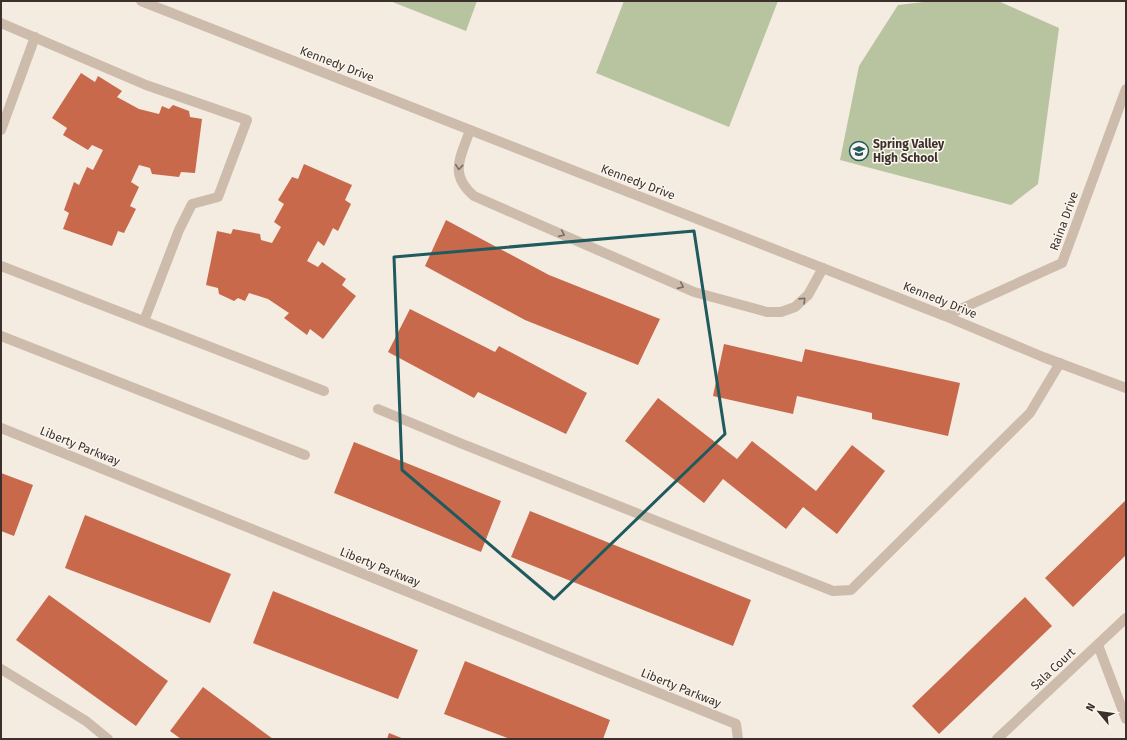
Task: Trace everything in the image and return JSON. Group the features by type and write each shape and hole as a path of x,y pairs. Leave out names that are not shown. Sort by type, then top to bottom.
{"street":[{"name":"Kennedy Drive","path":"141,1 1126,388"},
{"path":"1,23 146,85 247,120 218,197 192,204 179,230 144,321"},
{"path":"1,130 35,37"},
{"name":"Raina Drive","path":"945,316 1062,263 1126,89"},
{"path":"470,130 458,167 459,178 465,188 474,196 694,292 767,312 781,312 795,307 808,295 823,268"},
{"path":"1,266 324,391"},
{"path":"1,336 305,455"},
{"path":"378,409 833,591 851,590 1030,413 1060,363"},
{"name":"Liberty Parkway","path":"1,428 736,724 738,739"},
{"name":"Sala Court","path":"997,739 1126,618"},
{"path":"1098,645 1126,719"},
{"path":"1,669 86,722 108,739"}],"highlighted area":[{"path":"694,231 725,434 554,599 402,470 394,257"}],"green space":[{"path":"390,1 477,1 466,31"},
{"path":"624,1 778,1 729,127 596,73"},
{"path":"932,1 998,1 1059,28 1038,184 1011,205 840,160 859,66 898,5"}],"building":[{"path":"81,73 95,82 98,76 122,91 117,97 139,109 159,114 162,106 169,109 173,105 189,111 190,117 202,119 195,173 181,172 179,177 152,174 150,168 139,165 131,182 139,187 130,206 136,209 124,233 118,231 112,246 63,229 69,213 64,210 74,182 79,185 87,167 93,170 103,150 92,145 88,150 63,135 67,128 52,118"},
{"path":"304,164 352,185 345,200 351,204 338,231 333,228 324,246 318,241 307,261 318,267 322,262 346,279 342,285 356,296 323,339 310,329 307,335 284,318 289,313 268,299 249,293 245,301 238,298 234,301 219,294 218,288 206,285 217,231 231,234 233,229 260,234 261,240 272,243 281,227 274,222 284,204 278,200 292,177 298,179"},
{"path":"446,220 549,275 660,319 638,365 525,320 425,266"},
{"path":"410,309 495,352 499,346 587,393 566,434 478,392 474,398 388,352"},
{"path":"724,344 802,362 805,349 960,383 948,436 872,419 872,413 797,396 793,414 713,396"},
{"path":"658,398 737,459 752,441 816,491 852,445 885,471 837,534 803,507 786,529 723,479 704,503 625,441"},
{"path":"354,442 501,501 481,552 334,493"},
{"path":"1,473 33,485 14,536 1,531"},
{"path":"1126,500 1126,555 1073,607 1045,578"},
{"path":"530,511 751,600 733,646 511,557"},
{"path":"85,515 231,574 210,623 65,568"},
{"path":"273,591 418,650 398,699 253,643"},
{"path":"49,595 168,681 136,726 16,640"},
{"path":"1025,597 1052,626 939,734 912,706"},
{"path":"465,661 610,720 603,739 510,739 444,714"},
{"path":"203,687 273,739 181,739 170,731"},
{"path":"389,733 404,739 387,739"}],"place":[{"name":"Spring Valley High School","path":"859,151"}]}
